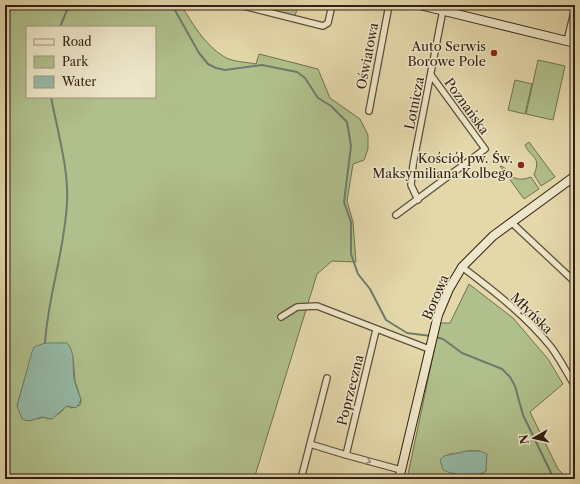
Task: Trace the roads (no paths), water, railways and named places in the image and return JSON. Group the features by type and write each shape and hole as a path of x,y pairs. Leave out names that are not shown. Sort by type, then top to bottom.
{"street":[{"path":"240,5 323,26 328,23 332,5"},
{"name":"Oświatowa","path":"369,111 389,5"},
{"path":"420,5 571,42 575,8"},
{"name":"Lotnicza","path":"418,200 411,185 413,165 443,10"},
{"name":"Poznańska","path":"418,200 485,149 431,75"},
{"name":"Borowa","path":"399,479 433,333 448,289 462,267 482,246 511,222 575,176"},
{"path":"396,215 418,200"},
{"path":"511,222 575,282"},
{"name":"Młyńska","path":"462,267 519,312 536,329 552,349 575,386"},
{"path":"281,318 297,307 312,306 376,330 430,346"},
{"name":"Poprzeczna","path":"346,455 376,330"},
{"path":"301,479 327,378"},
{"path":"310,444 401,470"}],"water":[{"path":"45,343 67,343 70,347 73,356 74,379 81,400 76,408 67,406 52,419 42,417 30,421 25,420 22,419 17,406 34,347"},
{"path":"467,451 480,451 487,454 486,471 477,474 465,475 443,470 440,460 444,456"}],"waterway":[{"path":"60,26 69,5"},
{"path":"172,5 199,53 208,64 225,70 262,65 297,72 305,78 318,98 331,106 347,122 351,146 344,202 351,222 351,254 358,274 370,289 386,320 407,333 431,336"},
{"path":"45,343 49,307 66,220 67,202 64,163 51,98"},
{"path":"435,337 443,339 462,353 502,369 510,377 515,386 523,415 554,479"}],"place":[{"name":"Auto Serwis Borowe Pole","path":"494,53"},
{"name":"Kościół pw. Św. Maksymiliana Kolbego","path":"521,165"}]}
